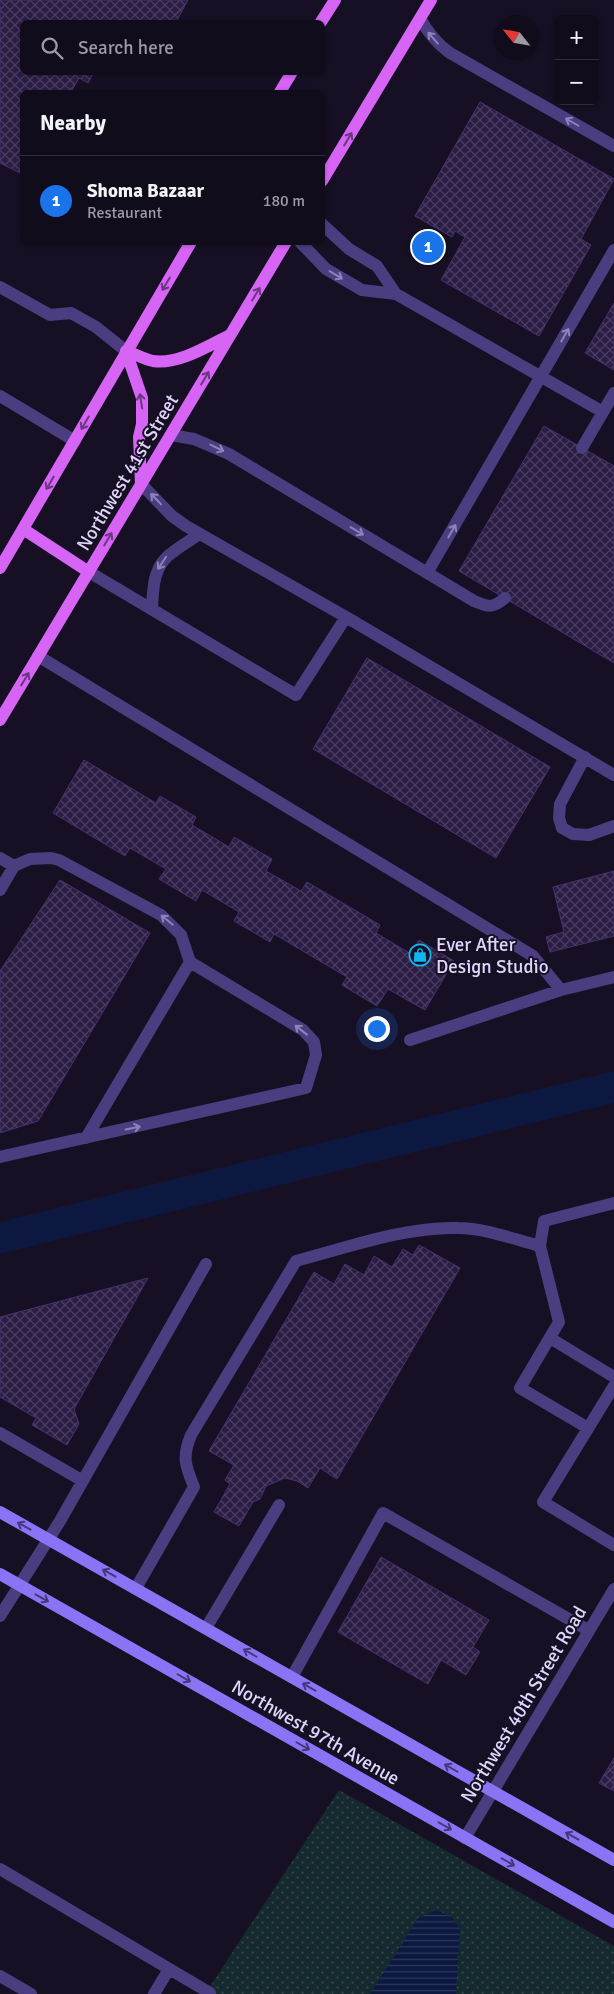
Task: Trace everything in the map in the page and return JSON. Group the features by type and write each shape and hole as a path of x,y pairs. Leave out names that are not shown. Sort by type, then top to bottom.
{"main road":[{"path":"323,20 335,0"},
{"path":"325,176 431,0"},
{"path":"281,90 290,75"},
{"path":"0,568 189,245"},
{"name":"Northwest 41st Street","path":"0,720 284,245"},
{"path":"126,352 153,361 166,361 190,354 230,335"},
{"path":"126,352 142,398 143,418 139,437 141,484"},
{"path":"23,529 89,572"}],"street":[{"path":"420,18 428,33 438,44 450,52 614,146"},
{"path":"325,227 349,249 377,266 396,294"},
{"path":"303,245 326,269 362,290 396,294 603,412"},
{"path":"427,573 614,250"},
{"path":"0,287 50,314 71,313 96,327 126,352"},
{"path":"582,448 614,393"},
{"path":"0,396 75,441"},
{"path":"171,435 194,439 229,454 474,601 486,606 496,606 505,598"},
{"path":"141,484 172,516 199,534 346,617 614,775"},
{"path":"152,609 155,576 160,564 166,556 183,547 199,534"},
{"path":"89,572 296,695 346,617"},
{"path":"38,656 533,956 561,990"},
{"path":"585,757 560,804 559,818 562,828 573,834 589,835 614,826"},
{"path":"0,858 14,866"},
{"path":"0,890 14,866 30,859 51,858 70,865 161,915 181,935 190,962 303,1030 314,1042 316,1055 306,1088 0,1157"},
{"path":"86,1138 190,962"},
{"path":"410,1040 561,990 614,977"},
{"path":"588,1428 520,1388 559,1322 540,1246 544,1221 614,1203"},
{"path":"136,1588 194,1487 184,1460 186,1447 296,1261 420,1229 468,1229 540,1246"},
{"path":"0,1616 49,1540 206,1264"},
{"path":"550,1338 614,1377"},
{"path":"614,1386 543,1502 614,1545"},
{"path":"0,1434 83,1481"},
{"path":"206,1628 278,1504"},
{"name":"Northwest 97th Avenue","path":"0,1512 614,1860"},
{"path":"292,1677 383,1513 588,1630"},
{"name":"Northwest 97th Avenue","path":"0,1574 614,1922"},
{"name":"Northwest 40th Street Road","path":"465,1838 614,1589"},
{"path":"0,1869 210,1993"},
{"path":"154,1994 170,1969"},
{"path":"0,1976 31,1994"}],"green space":[{"path":"339,1790 614,1946 614,1994 205,1994"}],"water":[{"path":"436,1910 451,1916 460,1929 456,1994 370,1994 418,1918"}],"building":[{"path":"0,0 188,0 177,20 20,20 20,75 92,75 88,83 79,78 72,90 20,90 20,173 0,163"},
{"path":"480,102 614,179 581,239 591,245 539,336 441,280 465,237 455,231 452,237 415,216"},
{"path":"614,303 614,370 585,353"},
{"path":"544,426 614,466 614,663 459,571"},
{"path":"367,658 550,767 496,858 313,749"},
{"path":"84,760 156,803 160,796 196,817 192,825 229,847 234,837 272,859 266,871 301,891 307,882 380,925 376,933 411,954 419,940 454,961 425,1010 388,989 377,1006 342,985 347,977 274,934 270,942 234,921 239,912 202,890 196,901 159,879 166,869 130,848 125,856 53,813"},
{"path":"614,871 614,936 550,952 546,937 564,932 553,887"},
{"path":"60,880 150,933 38,1121 0,1133 0,971"},
{"path":"419,1245 460,1268 337,1479 320,1468 308,1488 297,1481 285,1478 266,1486 260,1499 253,1502 239,1526 214,1512 230,1484 225,1480 234,1465 209,1451 314,1272 334,1284 345,1264 364,1275 374,1256 392,1267 403,1249 413,1255"},
{"path":"148,1278 74,1409 79,1424 67,1445 32,1425 36,1418 0,1397 0,1317"},
{"path":"381,1557 489,1620 473,1647 480,1652 466,1675 441,1660 428,1684 338,1632"},
{"path":"614,1758 614,1791 599,1783"}],"waterway":[{"path":"0,1238 614,1087"}],"place":[{"name":"Shoma Bazaar","path":"428,247"},
{"name":"Ever After Design Studio","path":"420,955"}]}
